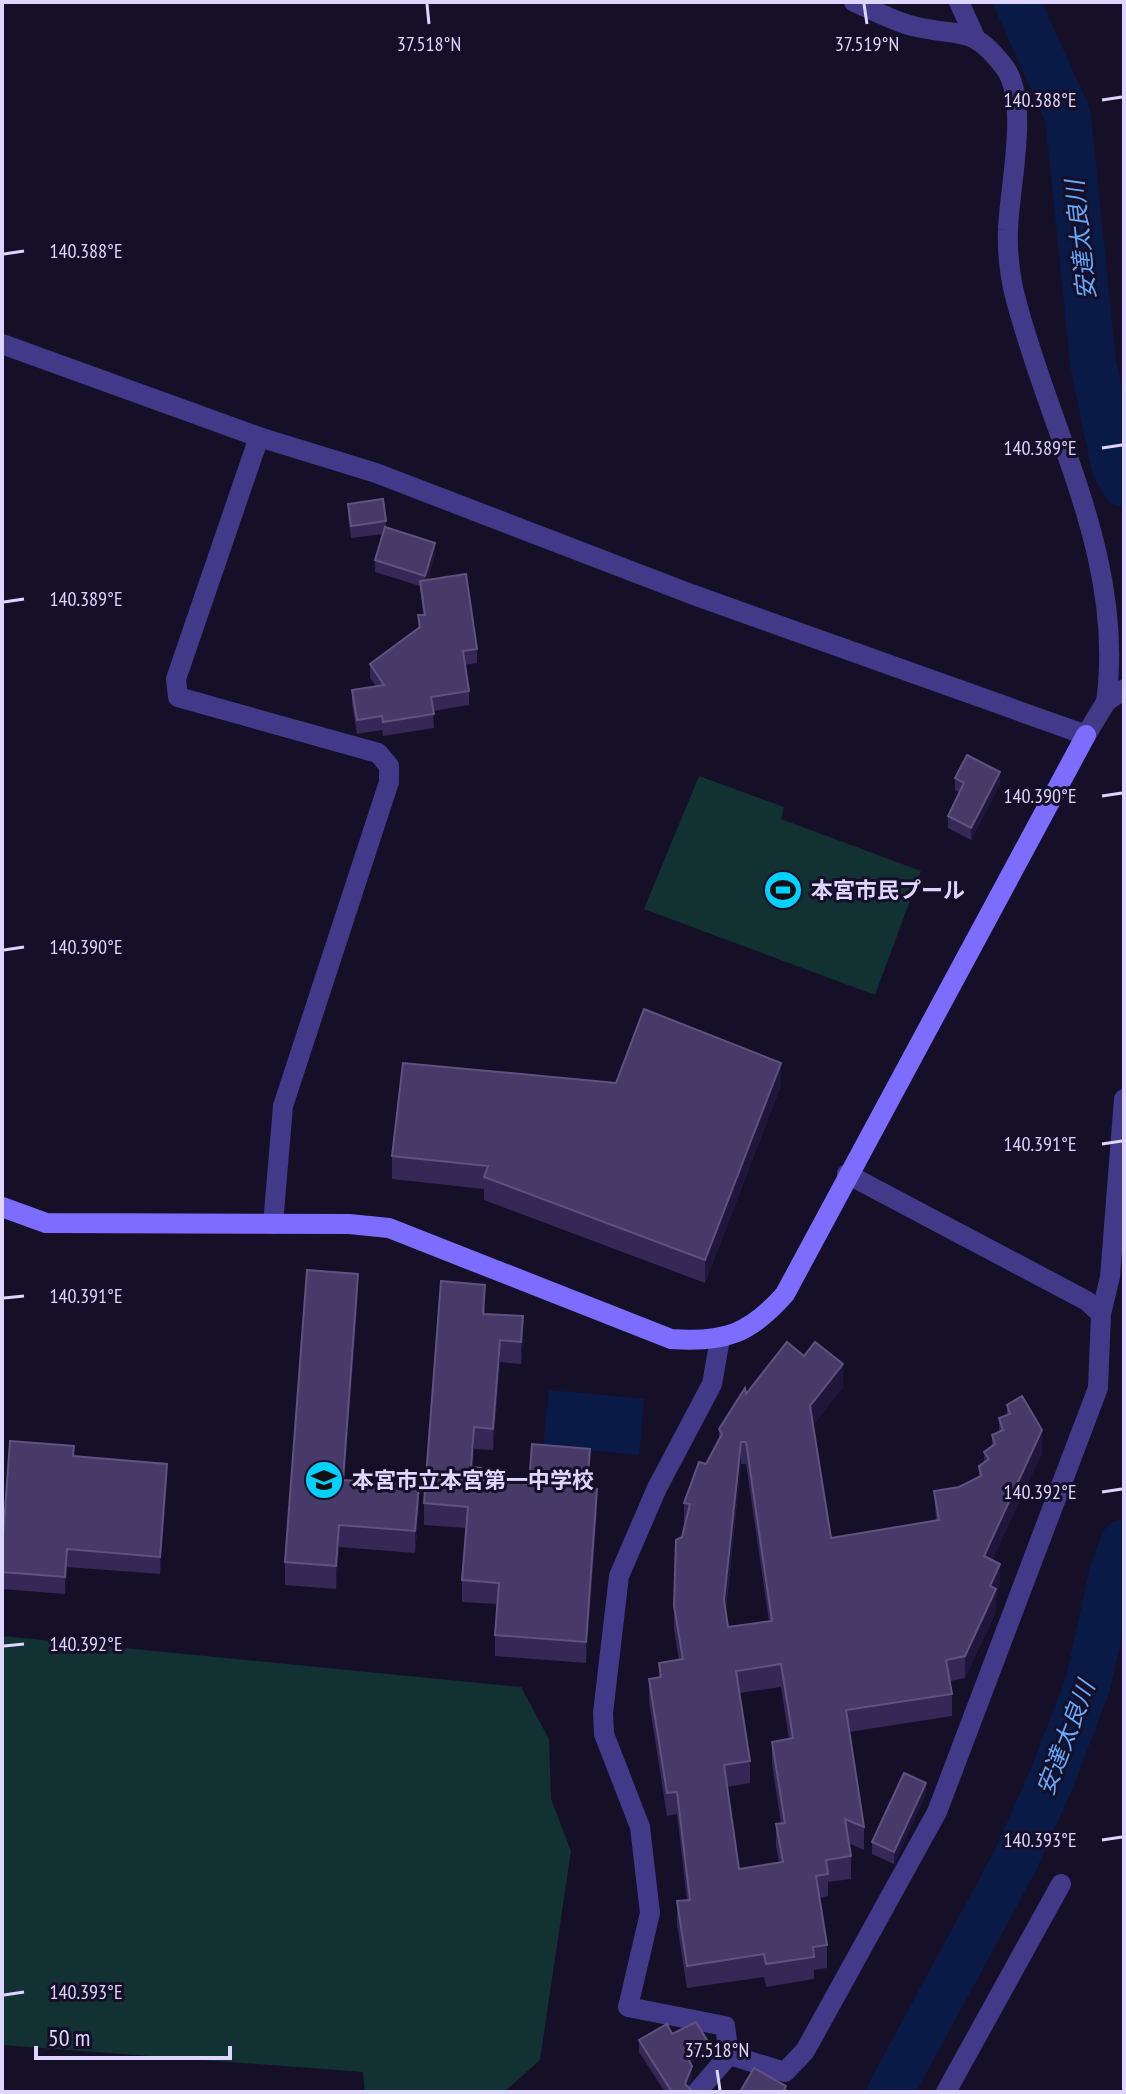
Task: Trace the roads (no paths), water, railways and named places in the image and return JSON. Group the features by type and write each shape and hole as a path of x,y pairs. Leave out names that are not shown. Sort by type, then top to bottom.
{"street":[{"path":"854,2 915,27 974,35"},
{"path":"2,1207 46,1223 389,1228 671,1339 720,1339 750,1328 785,1294 847,1174 894,1095 1106,702 1110,677 1106,604 1096,532 1015,295 1007,233 1017,103 1007,70 974,35 959,2"},
{"path":"2,344 259,437 376,473 691,594 1086,735"},
{"path":"259,437 176,679 178,697 378,753 389,766 389,782 283,1106 273,1224"},
{"path":"1106,702 1124,689"},
{"path":"729,2055 785,2072 797,2061 937,1812 1098,1388 1101,1314 1110,1277 1124,1099"},
{"path":"847,1174 1087,1301 1101,1314"},
{"path":"697,2092 729,2055 725,2026 628,2007 650,1913 640,1827 604,1734 603,1713 619,1576 657,1488 712,1384 720,1339"},
{"path":"946,2092 1061,1884"}],"water":[{"path":"549,1390 644,1399 639,1455 543,1446"}],"waterway":[{"name":"安達太良川","path":"1017,2 1068,116 1093,362 1114,465 1124,484"},
{"name":"安達太良川","path":"890,2092 1014,1863 1052,1778 1088,1684 1113,1570 1124,1542"}],"place":[{"name":"本宮市民プール","path":"783,890"},
{"name":"本宮市立本宮第一中学校","path":"324,1480"}]}
